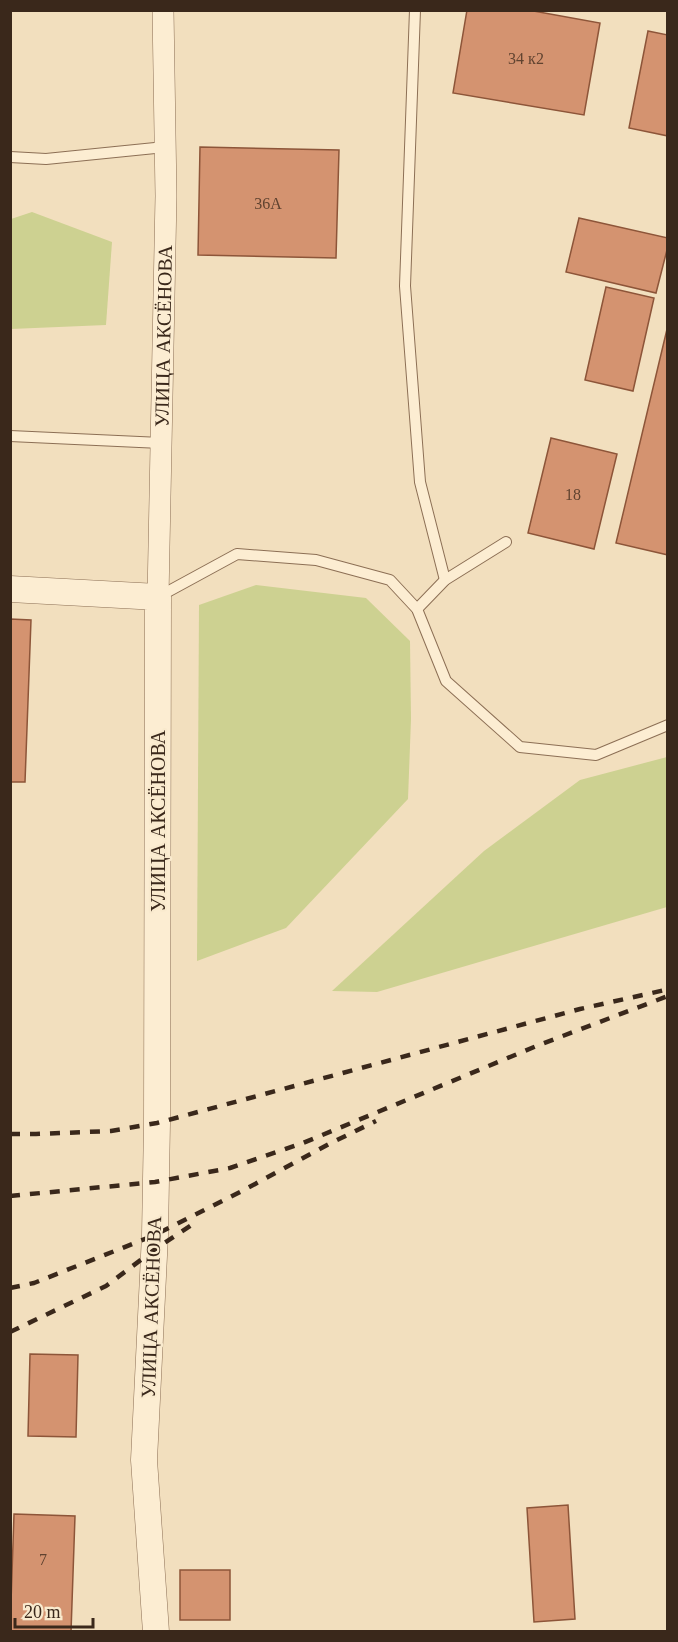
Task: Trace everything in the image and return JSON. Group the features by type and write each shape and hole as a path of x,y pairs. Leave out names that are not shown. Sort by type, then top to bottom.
{"street":[{"name":"УЛИЦА АКСЁНОВА","path":"156,1632 144,1460 155,1235 157,1123 158,597 166,196 163,10"},
{"path":"10,589 158,597"}],"lane":[{"path":"415,10 405,286 420,482 444,580"},
{"path":"10,157 46,159 165,147"},
{"path":"10,436 161,443"},
{"path":"417,609 444,580 507,542"},
{"path":"158,597 237,554 316,560 390,580 417,609 446,681 520,747 596,755 668,725"}],"green space":[{"path":"32,212 112,242 106,325 11,329 11,219"},
{"path":"256,585 366,598 410,641 411,719 408,799 286,928 197,961 199,605"},
{"path":"667,757 667,907 377,992 332,991 484,851 580,780"}],"building":[{"path":"467,10 528,10 600,23 584,115 453,93"},
{"path":"648,31 668,35 668,136 629,128"},
{"path":"200,147 339,150 336,258 198,255"},
{"path":"579,218 668,238 656,293 566,272"},
{"path":"606,287 654,298 633,391 585,380"},
{"path":"668,325 668,555 616,543"},
{"path":"551,438 617,454 594,549 528,533"},
{"path":"10,619 31,620 25,782 10,782"},
{"path":"30,1354 78,1355 76,1437 28,1436"},
{"path":"568,1505 575,1619 534,1622 527,1508"},
{"path":"14,1514 75,1516 71,1632 10,1632"},
{"path":"180,1570 230,1570 230,1620 180,1620"}],"railway":[{"path":"10,1134 111,1131 157,1123 580,1009 665,990"},
{"path":"10,1196 155,1182 230,1168 303,1143 539,1045 668,996"},
{"path":"10,1288 34,1283 155,1235 376,1121"},
{"path":"10,1332 106,1286 196,1222"}]}
